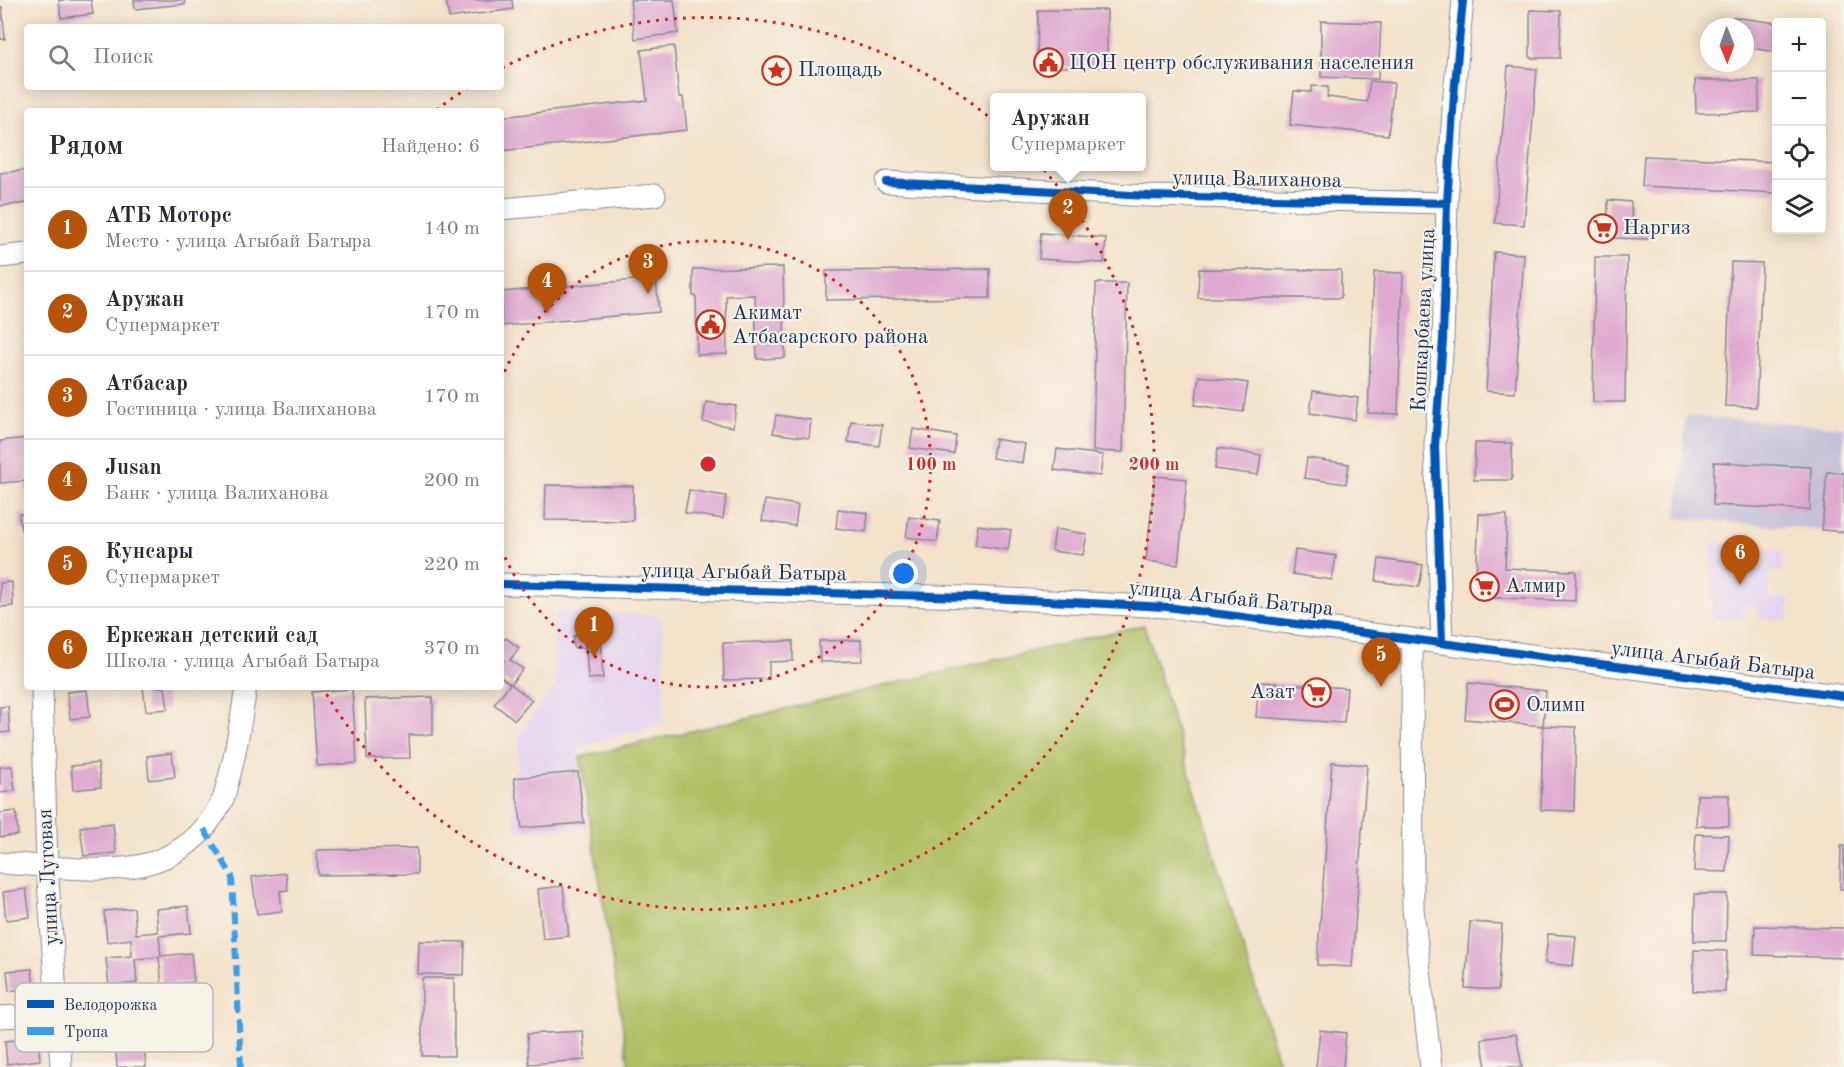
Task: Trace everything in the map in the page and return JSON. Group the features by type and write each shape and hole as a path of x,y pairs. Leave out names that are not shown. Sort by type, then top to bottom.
{"street":[{"name":"Кошкарбаева улица","path":"1442,643 1435,446 1443,339 1447,203 1463,0"},
{"name":"улица Валиханова","path":"886,182 1149,196 1447,203"},
{"path":"504,209 655,195"},
{"path":"0,257 24,254"},
{"name":"улица Агыбай Батыра","path":"504,584 968,597 1167,607 1844,696"},
{"path":"1412,639 1413,909 1431,1067"},
{"name":"улица Луговая","path":"42,690 47,866 56,983"},
{"path":"0,863 130,869 158,862 191,843 204,829 222,802 234,759 246,690"},
{"path":"0,1017 15,1016"}],"shaded area":[{"path":"1686,416 1844,427 1844,532 1677,518"},
{"path":"1712,543 1734,543 1735,567 1764,567 1764,550 1782,550 1782,572 1769,572 1769,598 1789,599 1788,619 1757,619 1757,606 1743,606 1743,619 1712,619"},
{"path":"554,611 662,616 664,723 577,748 587,828 517,832 509,781 518,766 519,734 555,687"}],"green space":[{"path":"1144,625 1280,1067 629,1067 580,757"}],"building":[{"path":"59,0 91,0 93,14 61,18"},
{"path":"134,0 184,0 185,4 135,9"},
{"path":"446,0 512,0 513,9 449,18"},
{"path":"630,0 674,0 678,33 635,39"},
{"path":"0,7 2,7 5,39 0,39"},
{"path":"1038,10 1107,10 1107,67 1037,67"},
{"path":"1530,10 1561,11 1560,58 1530,58"},
{"path":"1754,20 1772,22 1772,51 1754,48"},
{"path":"1321,21 1381,23 1378,79 1321,77"},
{"path":"674,46 679,97 683,97 687,130 504,151 504,117 647,100 641,50"},
{"path":"1508,66 1537,69 1524,225 1495,223"},
{"path":"1695,80 1759,80 1759,112 1696,113"},
{"path":"1370,81 1394,83 1388,135 1290,125 1294,91 1311,92 1312,86 1328,87 1327,97 1367,102"},
{"path":"1644,156 1772,162 1772,193 1642,186"},
{"path":"24,170 24,203 0,206 0,173"},
{"path":"1608,200 1631,202 1632,225 1651,226 1651,239 1608,238"},
{"path":"1041,233 1106,238 1104,263 1039,259"},
{"path":"1494,252 1524,254 1515,393 1486,391"},
{"path":"1595,257 1627,257 1625,402 1593,402"},
{"path":"1731,262 1762,263 1756,407 1725,406"},
{"name":"Акимат Атбасарского района","path":"783,267 785,358 757,359 755,295 726,296 727,354 697,355 693,269"},
{"path":"990,269 990,298 826,300 826,271"},
{"path":"1199,269 1341,270 1341,298 1198,298"},
{"path":"1374,272 1403,273 1398,414 1368,413"},
{"path":"656,278 659,312 504,326 504,292"},
{"path":"1096,283 1127,283 1123,452 1093,451"},
{"path":"1199,376 1248,383 1243,412 1195,405"},
{"path":"1313,391 1358,398 1355,420 1310,413"},
{"path":"706,402 736,406 733,427 703,422"},
{"path":"776,415 811,420 809,438 773,433"},
{"path":"851,421 882,425 879,446 848,442"},
{"path":"913,429 956,436 954,454 910,448"},
{"path":"24,438 24,481 0,483 0,441"},
{"path":"995,439 1025,444 1022,463 992,458"},
{"path":"1475,443 1512,443 1512,480 1474,480"},
{"path":"1218,448 1261,455 1258,475 1215,469"},
{"path":"1057,449 1103,455 1100,476 1054,470"},
{"path":"1307,458 1349,464 1346,484 1304,478"},
{"path":"1714,462 1811,467 1810,510 1713,505"},
{"path":"1827,472 1844,473 1844,532 1822,530"},
{"path":"1155,476 1187,479 1178,565 1146,561"},
{"path":"546,485 633,486 633,521 545,520"},
{"path":"689,490 726,496 723,519 685,513"},
{"path":"765,500 798,505 795,526 762,521"},
{"path":"838,509 868,513 866,532 836,528"},
{"path":"19,514 24,514 24,530 21,530"},
{"path":"1479,514 1507,515 1505,568 1576,571 1575,601 1475,597"},
{"path":"909,517 940,521 937,542 906,537"},
{"path":"978,525 1011,530 1008,550 975,545"},
{"path":"1055,529 1087,534 1083,555 1052,551"},
{"path":"1295,550 1336,556 1332,580 1292,574"},
{"path":"1379,559 1423,565 1419,587 1376,581"},
{"path":"12,582 13,606 0,607 0,583"},
{"path":"573,636 584,636 585,648 574,648"},
{"path":"585,636 601,636 603,678 588,679"},
{"path":"506,638 519,648 510,660 523,669 511,684 532,700 515,720 494,704 510,684 504,679 504,640"},
{"path":"861,640 862,661 820,662 819,641"},
{"path":"793,641 793,661 769,662 769,679 724,680 723,643"},
{"path":"1259,682 1347,688 1344,723 1256,717"},
{"name":"Олимп","path":"1468,683 1546,691 1543,726 1465,719"},
{"path":"87,690 90,717 70,719 67,692"},
{"path":"143,690 165,690 168,709 146,711"},
{"path":"352,690 357,763 317,766 312,692"},
{"path":"433,697 433,735 409,735 410,758 367,759 365,699"},
{"path":"8,706 10,732 0,733 0,707"},
{"name":"Олимп","path":"1543,726 1576,727 1574,811 1541,810"},
{"path":"172,753 175,777 149,780 147,756"},
{"path":"1332,762 1367,765 1352,967 1317,965"},
{"path":"98,763 101,787 73,790 71,766"},
{"path":"12,766 15,791 0,793 0,767"},
{"path":"578,772 584,823 522,828 514,778"},
{"path":"1697,795 1729,795 1729,826 1696,826"},
{"path":"16,811 18,835 0,837 0,813"},
{"path":"113,823 116,853 84,856 80,827"},
{"path":"1696,834 1729,835 1727,872 1694,871"},
{"path":"1841,846 1844,846 1844,889 1840,889"},
{"path":"417,848 417,874 318,875 317,850"},
{"path":"286,873 288,890 280,891 282,911 257,914 252,877"},
{"path":"563,886 569,936 543,939 538,889"},
{"path":"26,889 30,917 6,920 3,892"},
{"path":"1695,894 1727,894 1726,941 1694,941"},
{"path":"188,906 191,933 159,936 161,956 191,953 194,982 162,983 159,957 135,959 137,983 109,983 106,958 132,956 131,939 107,942 104,911 134,908 136,934 158,932 156,909"},
{"path":"1470,922 1502,924 1498,990 1465,988"},
{"path":"1755,926 1844,928 1844,958 1754,955"},
{"path":"1548,934 1576,936 1573,966 1545,963"},
{"path":"419,941 465,942 464,975 418,974"},
{"path":"1694,950 1727,951 1725,992 1693,991"},
{"path":"32,969 33,983 15,983 15,990 9,991 7,971"},
{"path":"422,978 454,978 454,1056 422,1056"},
{"path":"1320,1030 1346,1033 1343,1067 1316,1067"},
{"path":"583,1031 585,1060 529,1064 527,1034"},
{"path":"1516,1034 1522,1067 1486,1067 1481,1039"},
{"path":"15,1040 15,1052 39,1052 40,1060 7,1064 5,1041"},
{"path":"116,1052 145,1052 146,1067 117,1067"}],"marked path":[{"path":"204,829 232,876 241,1067"}],"cycle path":[{"path":"1442,643 1435,446 1443,339 1447,203 1463,0"},
{"path":"886,182 1149,196 1447,203"},
{"path":"504,584 968,597 1167,607 1844,696"}],"place":[{"name":"ЦОН центр обслуживания населения","path":"1048,63"},
{"name":"Площадь","path":"777,70"},
{"name":"Наргиз","path":"1602,228"},
{"name":"Аружан","path":"1068,240"},
{"name":"Атбасар","path":"648,294"},
{"name":"Jusan","path":"547,313"},
{"name":"Акимат Атбасарского района","path":"711,325"},
{"name":"Еркежан детский сад","path":"1740,585"},
{"name":"Алмир","path":"1484,586"},
{"name":"АТБ Моторс","path":"594,657"},
{"name":"Кунсары","path":"1381,687"},
{"name":"Азат","path":"1316,692"},
{"name":"Олимп","path":"1505,705"}]}
